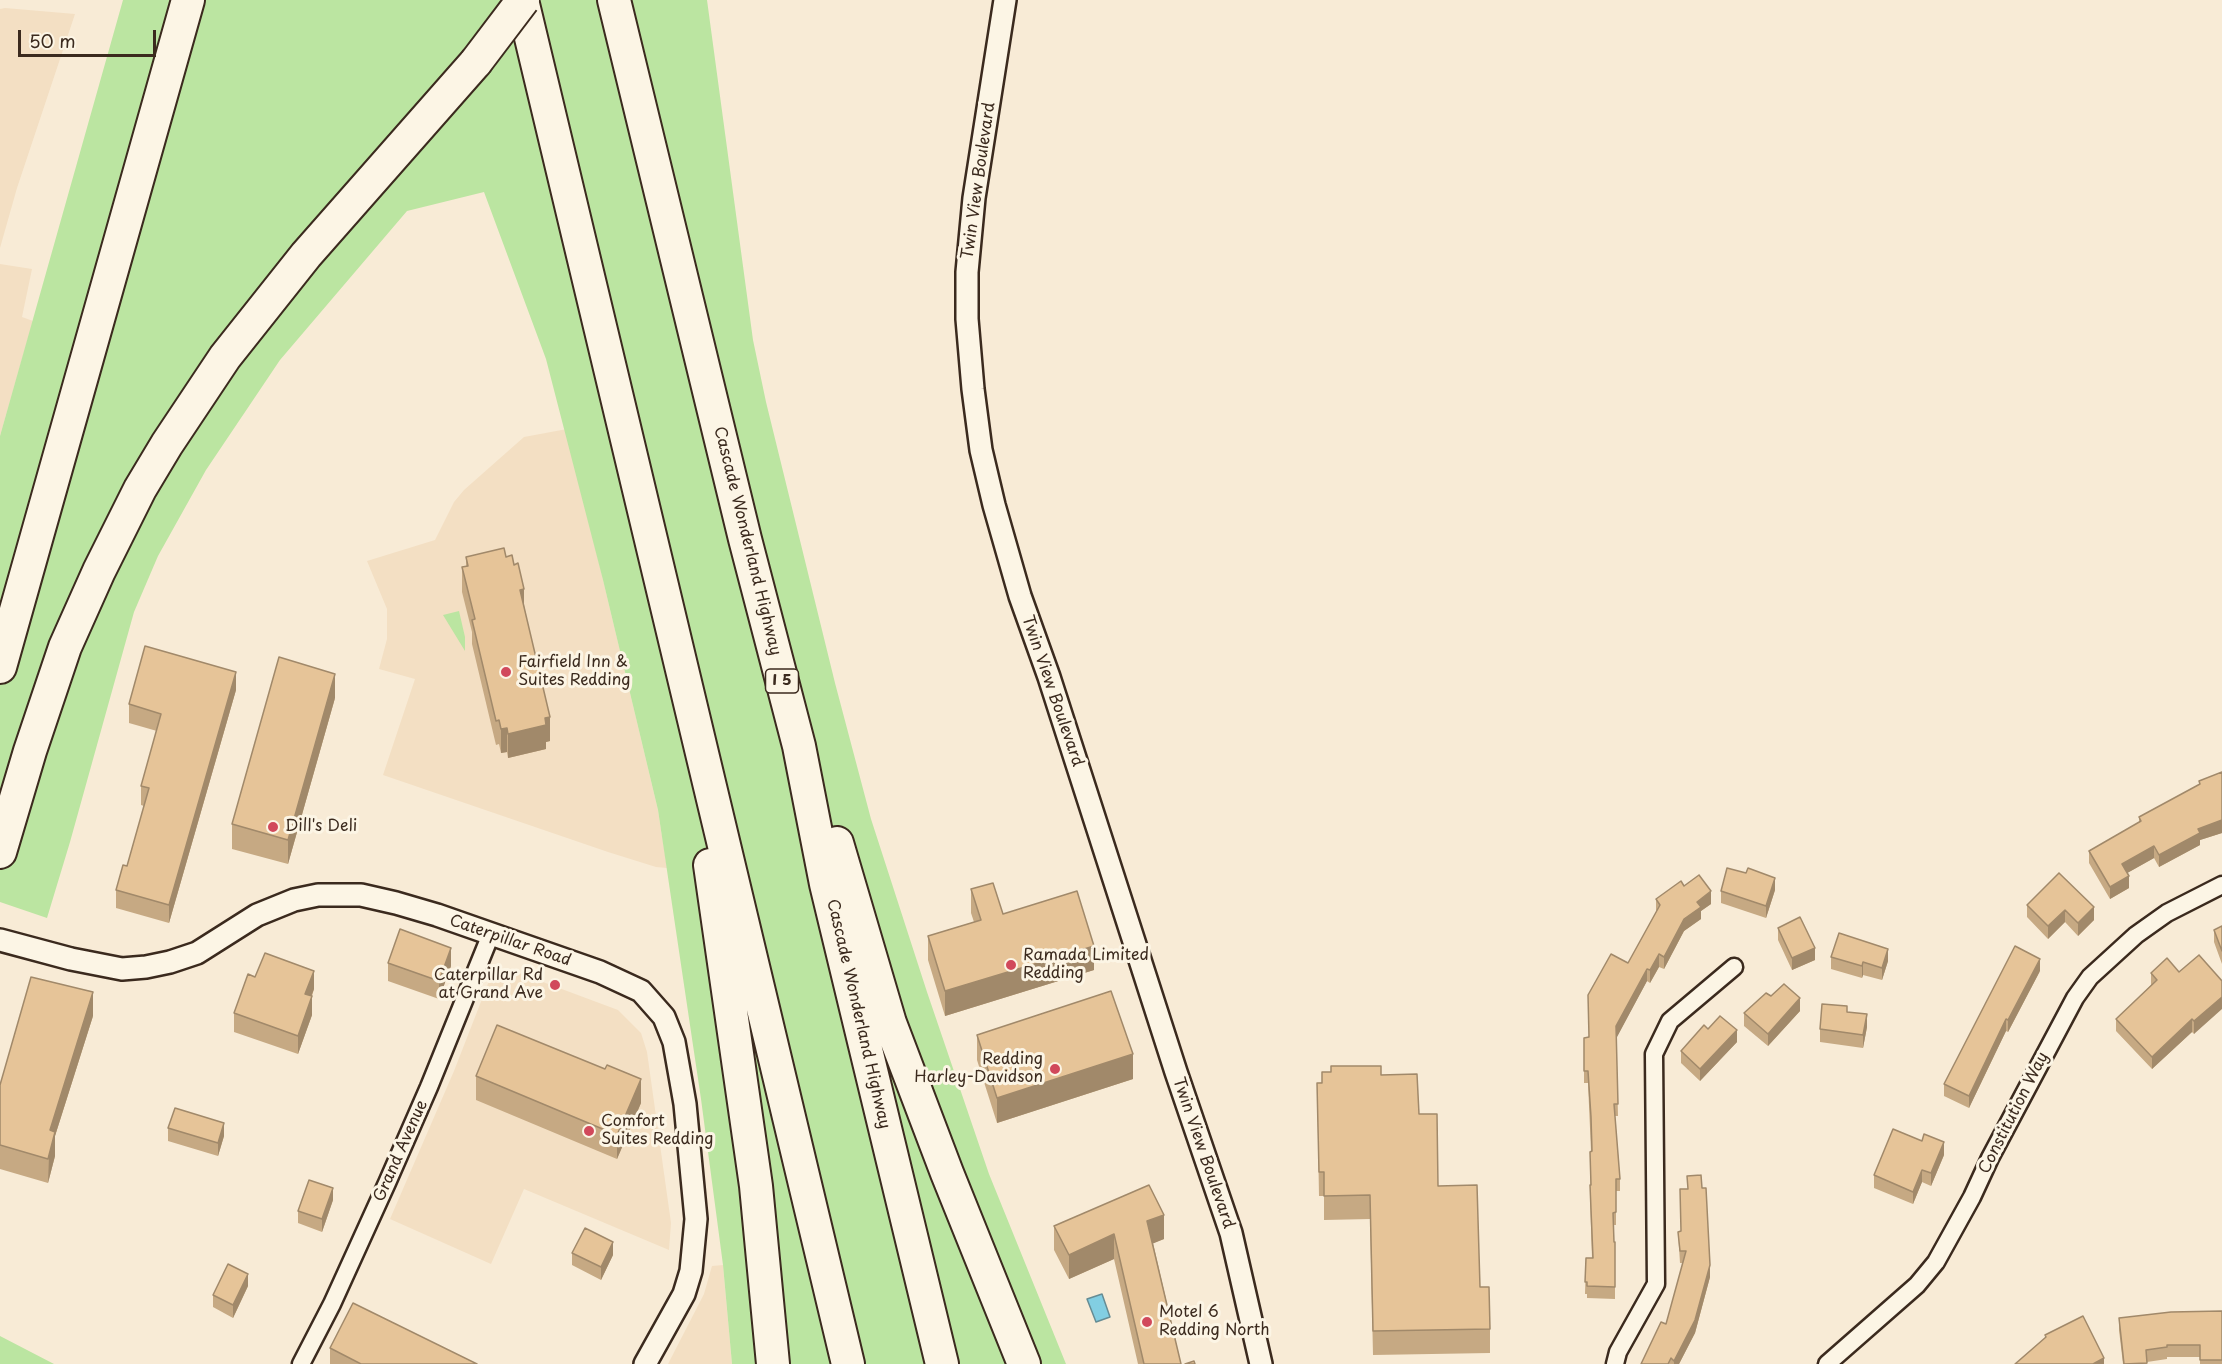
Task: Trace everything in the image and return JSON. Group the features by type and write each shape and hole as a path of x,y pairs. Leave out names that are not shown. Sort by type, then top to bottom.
{"highway":[{"path":"0,667 188,0"},
{"path":"0,852 30,751 65,647 99,571 140,489 166,444 225,357 306,255 476,62 522,0"},
{"path":"522,0 848,1364"},
{"name":"Cascade Wonderland Highway","path":"614,0 745,539 799,746 826,884 942,1364"},
{"path":"700,741 701,805 753,1164 773,1364"},
{"path":"799,746 831,822 890,1023 947,1173 1024,1364"}],"street":[{"name":"Twin View Boulevard","path":"1005,0 974,198 967,272 967,319 981,450 1020,596 1049,677 1176,1072 1231,1233 1261,1364"},
{"name":"Constitution Way","path":"1827,1364 1917,1285 1936,1262 2075,998 2090,977 2136,935 2167,913 2222,885"},
{"name":"Caterpillar Road","path":"0,940 71,960 122,969 146,968 197,953 274,907 318,895 361,895 387,900 436,915 600,972 641,991 664,1017 674,1042 685,1104 696,1219 691,1271 684,1294 645,1364"},
{"name":"Grand Avenue","path":"301,1364 332,1304 392,1173 491,934"},
{"path":"1615,1364 1618,1352 1656,1284 1654,1054 1670,1021 1734,968"}],"shaded area":[{"path":"0,9 75,14 17,188 0,248"},
{"path":"0,264 32,269 22,317 33,321 0,436"},
{"path":"567,429 658,810 667,868 656,867 608,852 383,775 415,679 379,669 387,639 387,609 367,561 435,540 454,502 464,490 524,437"},
{"path":"508,969 618,1010 641,1033 647,1052 671,1223 669,1250 524,1189 491,1264 390,1219 454,1071 491,976"},
{"path":"723,1265 732,1364 668,1364 704,1294 712,1266"}],"green space":[{"path":"123,0 707,0 753,340 835,683 871,819 927,992 989,1174 1066,1364 732,1364 723,1265 701,1099 658,810 603,580 546,359 484,192 407,211 280,360 206,470 158,556 134,612 47,918 0,902 0,436"},
{"path":"459,611 465,637 465,651 443,615"},
{"path":"0,1336 54,1364 0,1364"}],"water":[{"path":"1102,1294 1110,1317 1096,1322 1087,1299"}],"building":[{"name":"Fairfield Inn & Suites Redding","path":"504,548 506,557 512,555 514,565 518,563 524,589 520,590 550,717 545,718 546,725 508,734 507,728 501,729 499,720 496,721 462,567 468,566 466,557"},
{"path":"145,646 236,672 169,905 116,890 123,865 127,866 149,788 141,786 161,714 129,704"},
{"path":"279,657 335,674 288,840 232,824"},
{"path":"2222,772 2222,820 2198,829 2200,833 2159,855 2154,846 2122,864 2129,876 2110,887 2089,851 2141,821 2139,817 2200,784 2199,781"},
{"path":"1727,868 1746,873 1748,868 1775,878 1766,906 1721,891"},
{"path":"2059,873 2094,907 2078,923 2065,910 2048,926 2027,905"},
{"path":"1699,875 1711,891 1697,902 1701,907 1684,919 1664,957 1659,954 1650,970 1647,969 1616,1026 1618,1104 1614,1104 1620,1179 1616,1179 1616,1212 1613,1213 1615,1287 1587,1286 1585,1282 1586,1258 1593,1258 1590,1185 1591,1117 1588,1071 1584,1071 1584,1038 1589,1037 1588,995 1611,954 1628,963 1660,905 1656,899 1681,881 1684,886"},
{"path":"993,883 1003,914 1077,891 1094,946 945,991 928,936 981,920 971,889"},
{"path":"1800,917 1815,948 1792,958 1778,928"},
{"path":"2222,926 2222,951 2214,930"},
{"path":"400,929 451,948 439,981 388,963"},
{"path":"1839,933 1888,949 1882,968 1863,962 1862,966 1831,957"},
{"path":"2015,946 2040,959 2008,1020 2006,1019 1969,1096 1944,1084"},
{"path":"265,953 314,971 305,994 312,996 298,1036 234,1013 248,974 255,977"},
{"path":"2199,955 2222,981 2222,997 2194,1021 2192,1019 2152,1057 2116,1019 2157,980 2151,973 2167,958 2179,972"},
{"path":"31,977 93,992 50,1130 55,1132 48,1159 0,1145 0,1085"},
{"path":"1784,984 1800,998 1768,1034 1744,1013 1766,993 1771,996"},
{"name":"Redding Harley-Davidson","path":"1111,991 1133,1054 997,1098 977,1035"},
{"path":"1822,1004 1847,1006 1847,1012 1867,1014 1863,1035 1820,1029"},
{"path":"1720,1016 1737,1030 1700,1069 1681,1051 1704,1025 1708,1029"},
{"path":"497,1025 605,1069 607,1065 641,1079 617,1135 476,1076"},
{"path":"1331,1066 1381,1066 1381,1075 1417,1074 1419,1114 1437,1114 1438,1186 1477,1185 1480,1287 1489,1287 1490,1329 1373,1331 1370,1195 1324,1196 1324,1172 1319,1172 1317,1083 1322,1083 1322,1072 1331,1072"},
{"path":"175,1108 224,1123 218,1143 168,1128"},
{"path":"1893,1129 1922,1141 1924,1134 1944,1142 1931,1173 1922,1170 1913,1192 1874,1175"},
{"path":"1701,1175 1702,1188 1706,1188 1710,1265 1695,1320 1674,1361 1671,1358 1668,1364 1641,1364 1661,1322 1666,1324 1686,1251 1680,1251 1678,1232 1681,1231 1680,1189 1688,1189 1687,1176"},
{"path":"309,1180 333,1188 322,1219 298,1211"},
{"name":"Motel 6 Redding North","path":"1149,1185 1164,1215 1147,1221 1181,1364 1144,1364 1114,1234 1069,1255 1054,1226"},
{"path":"585,1228 613,1242 601,1267 572,1253"},
{"path":"228,1264 248,1274 233,1305 213,1295"},
{"path":"353,1303 477,1364 361,1364 330,1348"},
{"path":"2222,1311 2222,1360 2200,1360 2200,1345 2167,1345 2167,1347 2146,1350 2147,1363 2124,1364 2119,1318 2171,1312"},
{"path":"2083,1316 2104,1358 2093,1364 2015,1364 2046,1337 2045,1335"}],"place":[{"name":"Fairfield Inn & Suites Redding","path":"506,672"},
{"name":"Dill's Deli","path":"273,827"},
{"name":"Ramada Limited Redding","path":"1011,965"},
{"name":"Caterpillar Rd at Grand Ave","path":"555,985"},
{"name":"Redding Harley-Davidson","path":"1055,1069"},
{"name":"Comfort Suites Redding","path":"589,1131"},
{"name":"Motel 6 Redding North","path":"1147,1322"}]}
